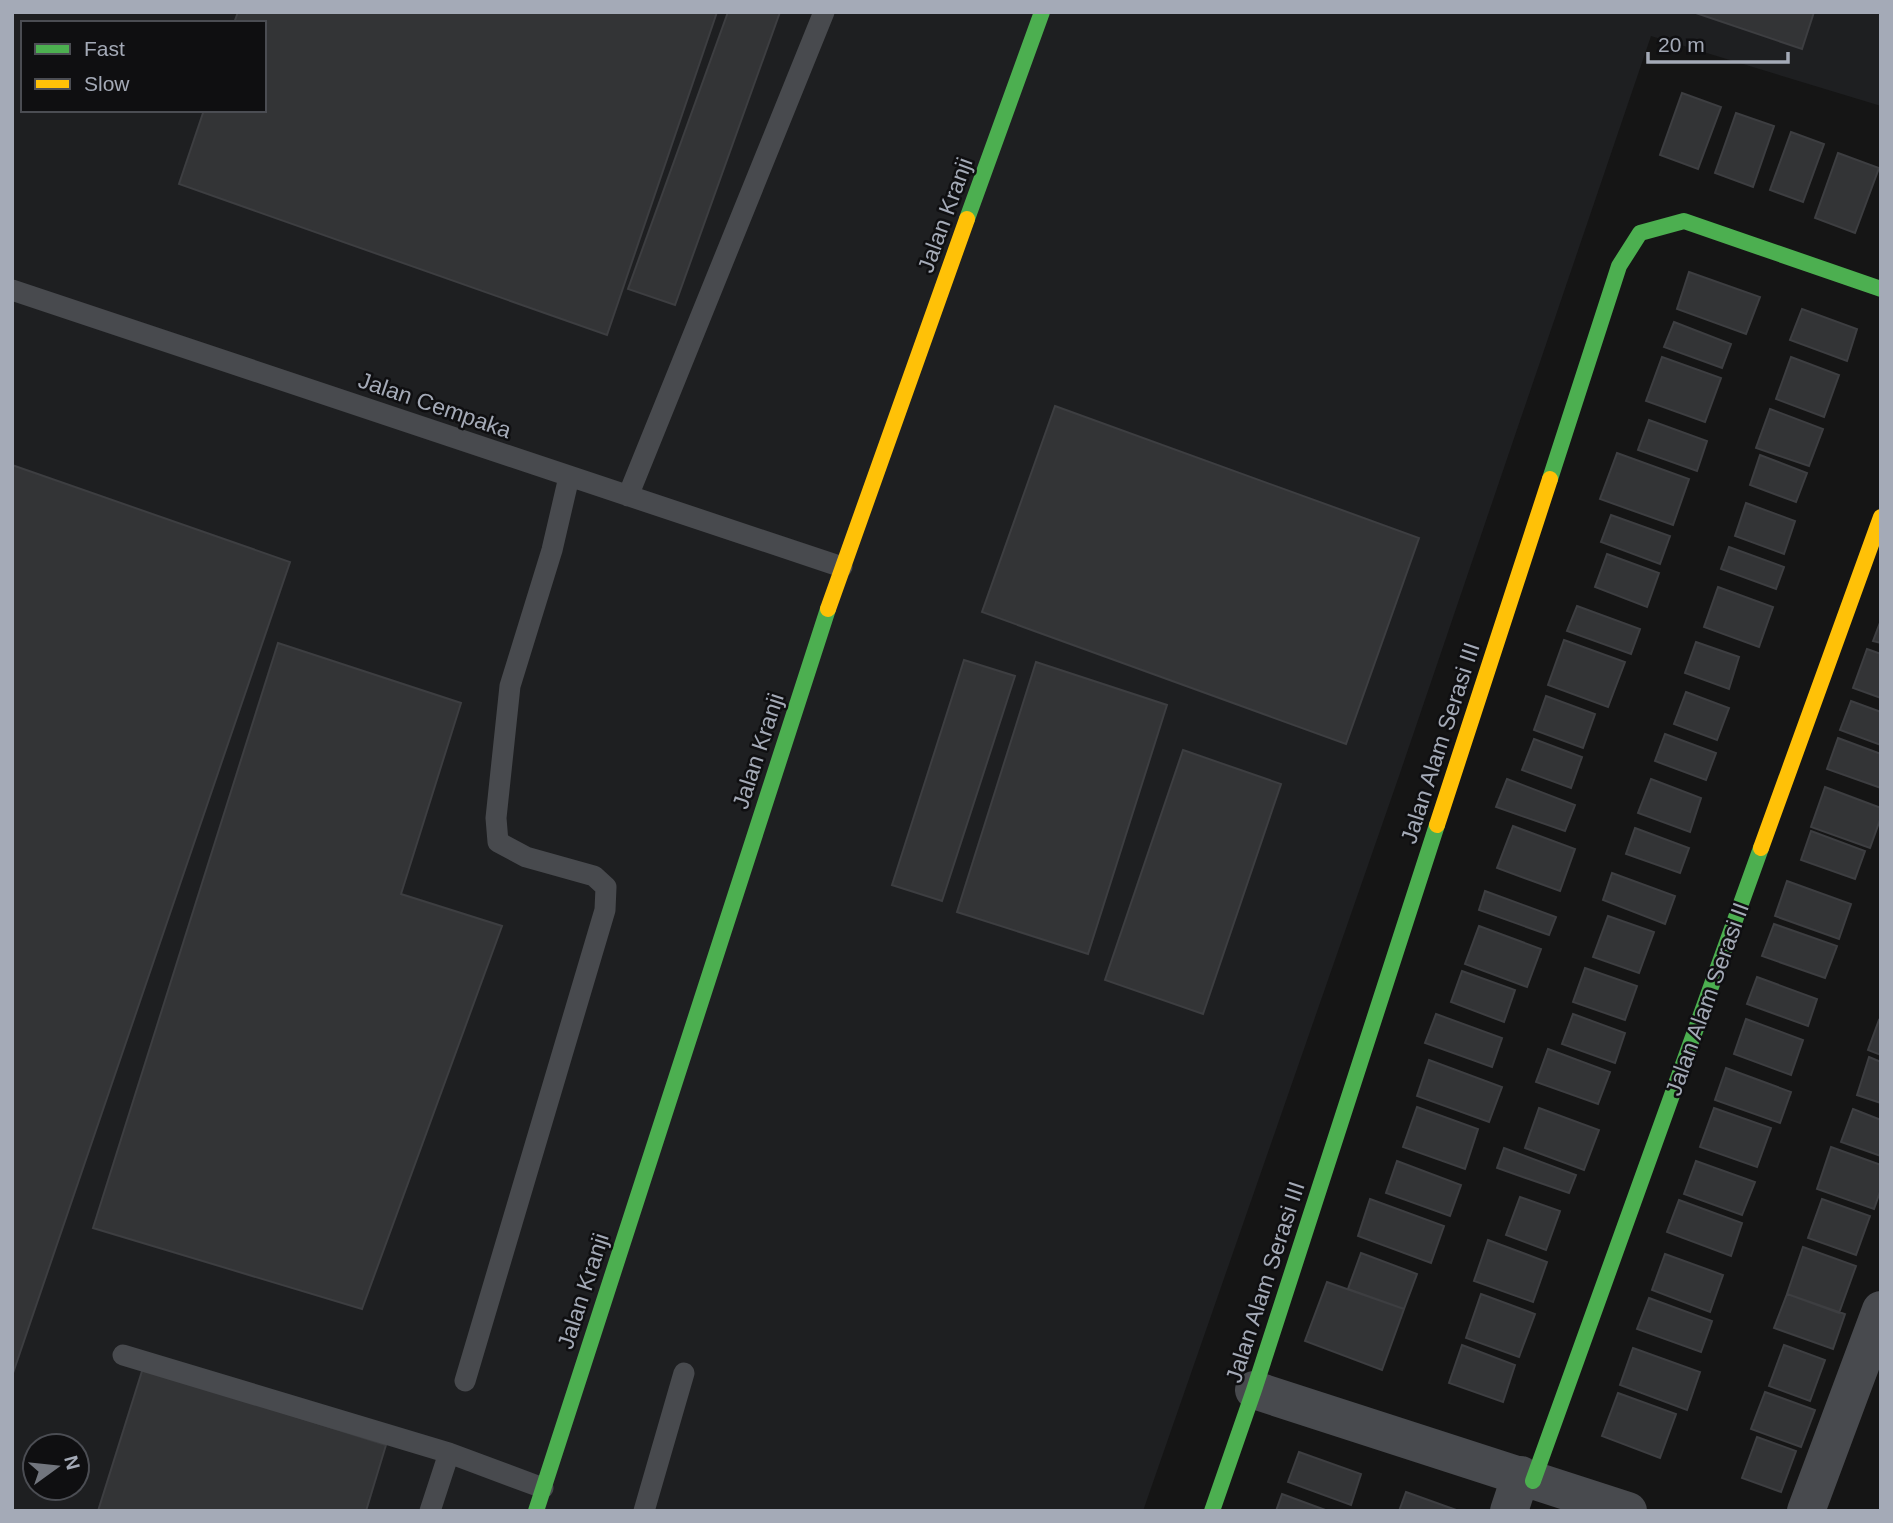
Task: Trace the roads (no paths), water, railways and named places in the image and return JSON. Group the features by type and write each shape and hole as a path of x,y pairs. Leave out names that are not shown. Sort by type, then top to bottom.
{"street":[{"name":"Jalan Kranji","path":"536,1511 842,567 1042,12"},
{"name":"Jalan Alam Serasi III","path":"1212,1511 1254,1390 1619,266 1640,233 1684,222 1881,289"},
{"name":"Jalan Alam Serasi II","path":"1509,1511 1527,1478 1881,517"},
{"path":"1805,1511 1881,1310"},
{"path":"1254,1390 1628,1511"}],"lane":[{"path":"628,496 824,12"},
{"name":"Jalan Cempaka","path":"12,290 842,567"},
{"path":"465,1381 605,910 606,887 594,876 526,857 498,842 496,818 510,686 552,551 569,477"},
{"path":"123,1355 449,1453 543,1488"},
{"path":"644,1511 684,1373"},
{"path":"430,1511 449,1453"}]}
